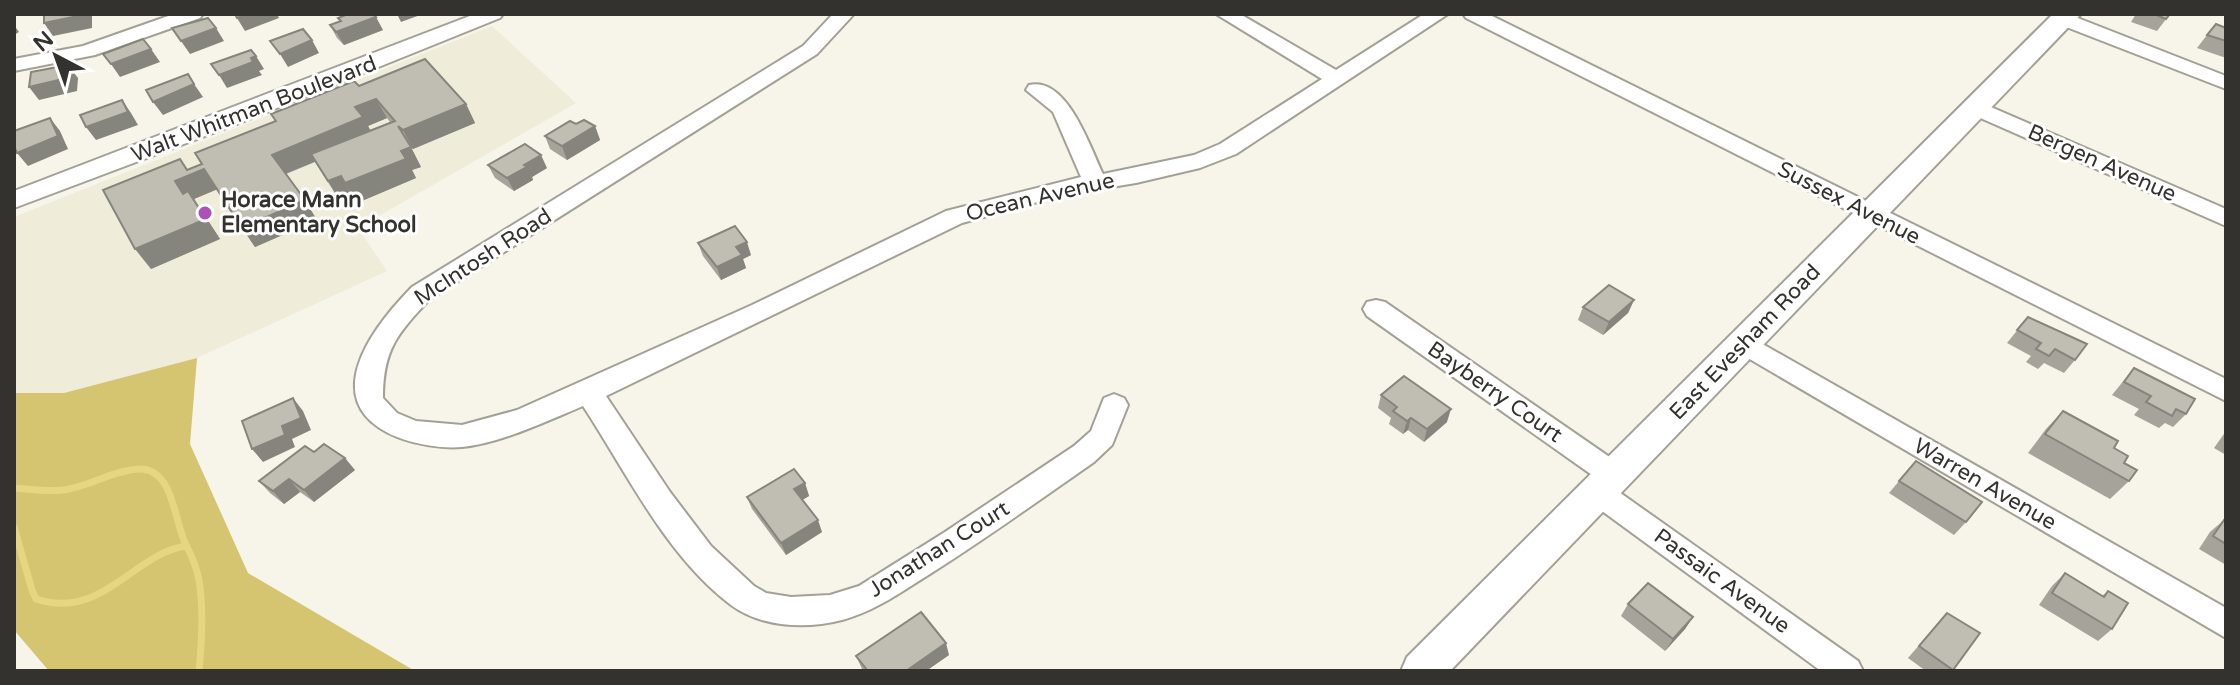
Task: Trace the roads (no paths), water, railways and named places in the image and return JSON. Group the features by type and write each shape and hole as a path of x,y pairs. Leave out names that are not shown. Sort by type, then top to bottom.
{"main road":[{"name":"East Evesham Road","path":"1422,671 2066,17"}],"street":[{"path":"14,65 88,51 193,14"},
{"name":"Walt Whitman Boulevard","path":"14,200 202,130 493,14"},
{"name":"McIntosh Road","path":"589,392 523,419 462,436 414,432 387,421 369,401 369,369 379,337 421,293 810,50 844,14"},
{"path":"1226,14 1338,80"},
{"name":"Ocean Avenue","path":"589,392 954,217 991,204 1200,161 1228,149 1438,14"},
{"name":"Sussex Avenue","path":"1473,14 2226,391"},
{"path":"2066,17 2226,83"},
{"path":"1037,90 1062,109 1095,182"},
{"name":"Bergen Avenue","path":"1977,108 2226,218"},
{"name":"Bayberry Court","path":"1376,309 1606,484"},
{"name":"Warren Avenue","path":"1745,344 2226,624"},
{"name":"Jonathan Court","path":"589,392 708,564 744,597 775,610 808,612 845,606 884,587 943,550 1084,454 1102,437 1114,405"},
{"name":"Passaic Avenue","path":"1606,484 1847,671"}],"waterway":[{"path":"14,488 63,490 139,469 151,471 160,478 172,499 199,580 202,603 199,671"},
{"path":"14,527 36,599 59,603 80,601 99,594 150,560 186,546"}],"place":[{"name":"Horace Mann Elementary School","path":"205,213"}]}
